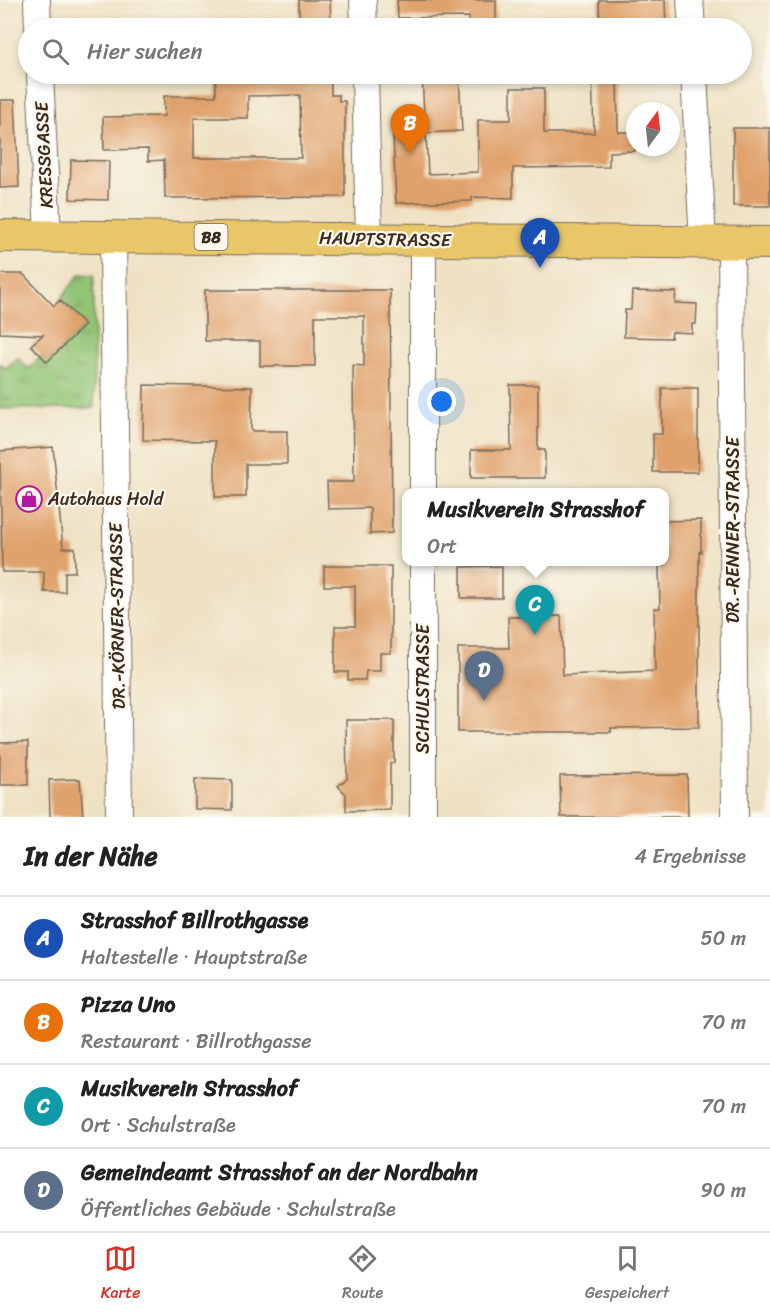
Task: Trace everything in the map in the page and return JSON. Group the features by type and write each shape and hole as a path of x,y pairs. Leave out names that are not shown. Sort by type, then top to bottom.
{"main road":[{"name":"HAUPTSTRASSE","path":"0,236 113,235 770,243"}],"street":[{"path":"37,0 38,18"},
{"path":"363,0 364,18"},
{"path":"690,0 691,18"},
{"name":"KRESSGASSE","path":"40,84 48,236"},
{"path":"365,84 369,239"},
{"name":"DR.-RENNER-STRASSE","path":"695,84 717,242 735,817"},
{"name":"DR.-KÖRNER-STRASSE","path":"113,235 119,817"},
{"path":"423,240 423,488"},
{"name":"SCHULSTRASSE","path":"423,566 423,817"}],"green space":[{"path":"80,274 94,275 94,408 0,409 0,363 5,368 18,358 28,369 42,356 48,361 85,325 60,300"}],"building":[{"path":"299,0 330,0 331,18 299,18"},
{"path":"397,0 496,0 496,18 398,18"},
{"path":"599,0 665,0 666,18 600,18"},
{"path":"216,84 331,84 331,95 339,95 339,101 345,101 345,197 165,198 164,160 148,161 148,149 104,150 103,117 164,116 164,96 216,96","holes":["300,95 301,158 194,158 194,118 248,118 248,96"]},
{"path":"422,84 460,84 462,131 425,133"},
{"path":"592,84 617,84 618,132 626,132 626,151 609,152 609,167 513,168 513,198 472,197 472,201 396,203 393,135 426,134 428,174 478,172 478,120 511,120 511,88 544,88 544,133 594,133"},
{"path":"0,100 15,100 19,187 0,188"},
{"path":"733,128 770,128 770,206 733,206"},
{"path":"71,160 109,161 108,200 70,199"},
{"path":"0,274 23,274 54,306 60,300 85,325 47,362 31,345 43,335 0,333"},
{"path":"205,290 390,290 392,533 370,534 370,508 328,509 327,482 354,482 353,365 364,366 364,316 315,316 315,366 260,366 260,341 205,341"},
{"path":"632,291 676,292 675,303 697,304 696,324 692,324 692,333 672,332 671,338 624,337 625,310 631,310"},
{"path":"144,385 252,387 251,431 287,431 287,464 246,464 246,497 215,497 215,441 143,440"},
{"path":"510,385 538,385 538,450 545,450 545,478 471,478 471,450 511,450"},
{"path":"662,388 698,388 698,472 653,472 653,434 662,434"},
{"path":"53,447 63,548 75,548 75,572 65,572 65,592 44,592 44,572 2,572 0,451"},
{"path":"701,520 699,727 611,728 611,732 458,732 458,648 509,648 508,617 561,616 563,675 655,671 654,608 660,608 659,566 669,566 669,521"},
{"path":"324,566 391,566 391,653 380,653 380,671 366,671 365,680 348,680 348,672 335,672 335,626 355,626 355,586 324,586"},
{"path":"502,566 502,598 461,598 461,567"},
{"path":"346,720 394,720 394,763 390,763 390,810 346,811 346,794 338,786 347,779"},
{"path":"28,742 28,785 0,785 0,743"},
{"path":"687,775 688,817 561,817 560,776"},
{"path":"80,779 83,817 50,817 49,780"},
{"path":"195,779 232,780 232,810 195,809"}],"place":[{"name":"Pizza Uno","path":"410,154"},
{"name":"Strasshof Billrothgasse","path":"540,268"},
{"name":"Autohaus Hold","path":"29,499"},
{"name":"Musikverein Strasshof","path":"535,635"},
{"name":"Gemeindeamt Strasshof an der Nordbahn","path":"484,701"}]}
